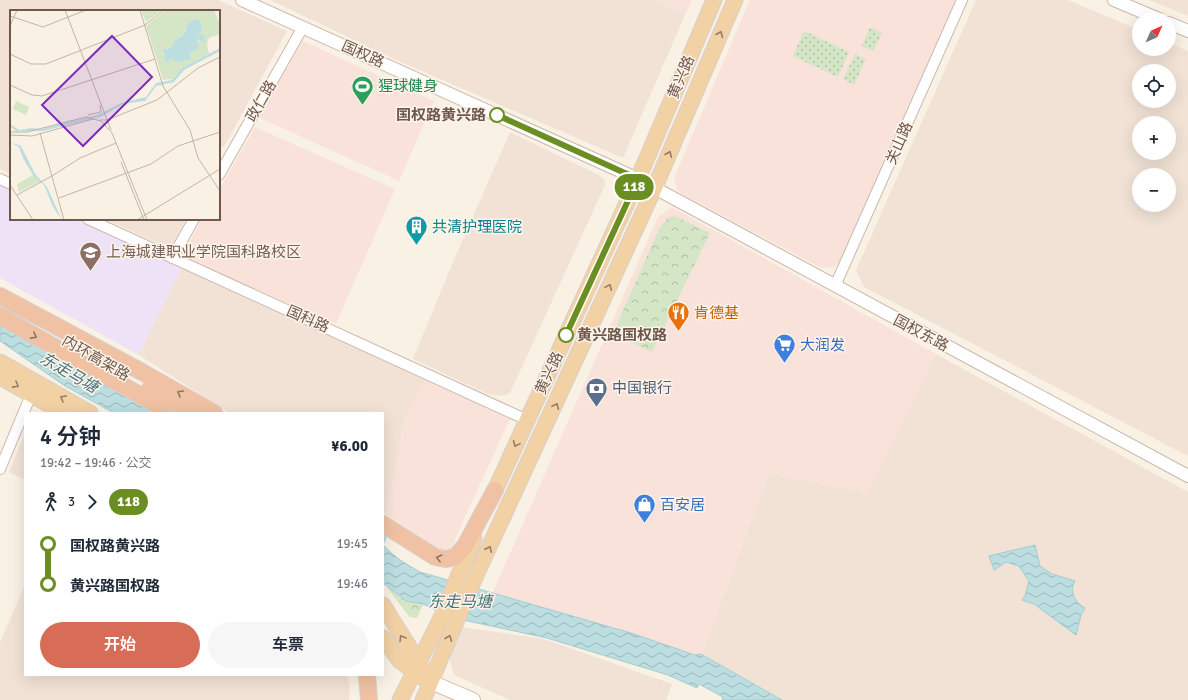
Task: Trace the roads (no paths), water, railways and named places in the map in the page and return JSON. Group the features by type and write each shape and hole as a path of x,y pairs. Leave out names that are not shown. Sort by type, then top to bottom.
{"highway":[{"path":"0,296 142,372 212,412"},
{"name":"内环高架路","path":"0,303 190,412"},
{"name":"内环高架路","path":"0,316 169,412"},
{"path":"384,525 434,557 440,559 455,557 465,546 495,490"},
{"path":"367,676 369,700"},
{"path":"378,676 379,700"}],"main road":[{"name":"黄兴路","path":"423,700 431,682 449,618 457,580 495,490 638,179 714,0"},
{"name":"黄兴路","path":"400,700 417,668 472,584 654,190 735,0"},
{"path":"0,362 63,412"},
{"path":"0,376 34,388 88,412"},
{"path":"384,607 417,668 431,682 473,700"},
{"path":"384,639 400,661 417,668"}],"street":[{"name":"国权路","path":"242,0 638,179 654,190"},
{"name":"关山路","path":"835,286 962,0"},
{"path":"1114,0 1142,12"},
{"path":"1176,26 1188,31"},
{"name":"政仁路","path":"220,173 303,27"},
{"path":"0,178 10,183"},
{"name":"国权东路","path":"654,190 1188,476"},
{"name":"国科路","path":"90,220 527,420"},
{"path":"172,258 193,220"},
{"path":"0,469 34,388"}],"water":[{"name":"东走马塘","path":"0,318 171,412 112,412 65,386 0,341"},
{"path":"384,532 387,534 384,542"},
{"path":"1035,545 1040,566 1052,574 1075,581 1073,585 1074,596 1078,603 1085,608 1081,615 1076,635 1034,604 1022,600 1025,596 1029,581 1019,566 1006,562 994,570 989,556"},
{"name":"东走马塘","path":"384,546 396,557 420,572 631,633 695,655 701,654 782,700 722,700 723,697 699,684 697,688 668,675 547,638 449,617 423,604 406,601 384,584"}],"place":[{"name":"猩球健身","path":"362,106"},
{"name":"国权路黄兴路","path":"497,115"},
{"name":"共清护理医院","path":"417,246"},
{"name":"上海城建职业学院国科路校区","path":"90,272"},
{"name":"肯德基","path":"678,332"},
{"name":"黄兴路国权路","path":"566,335"},
{"name":"大润发","path":"785,364"},
{"name":"中国银行","path":"597,408"},
{"name":"百安居","path":"645,524"}]}
